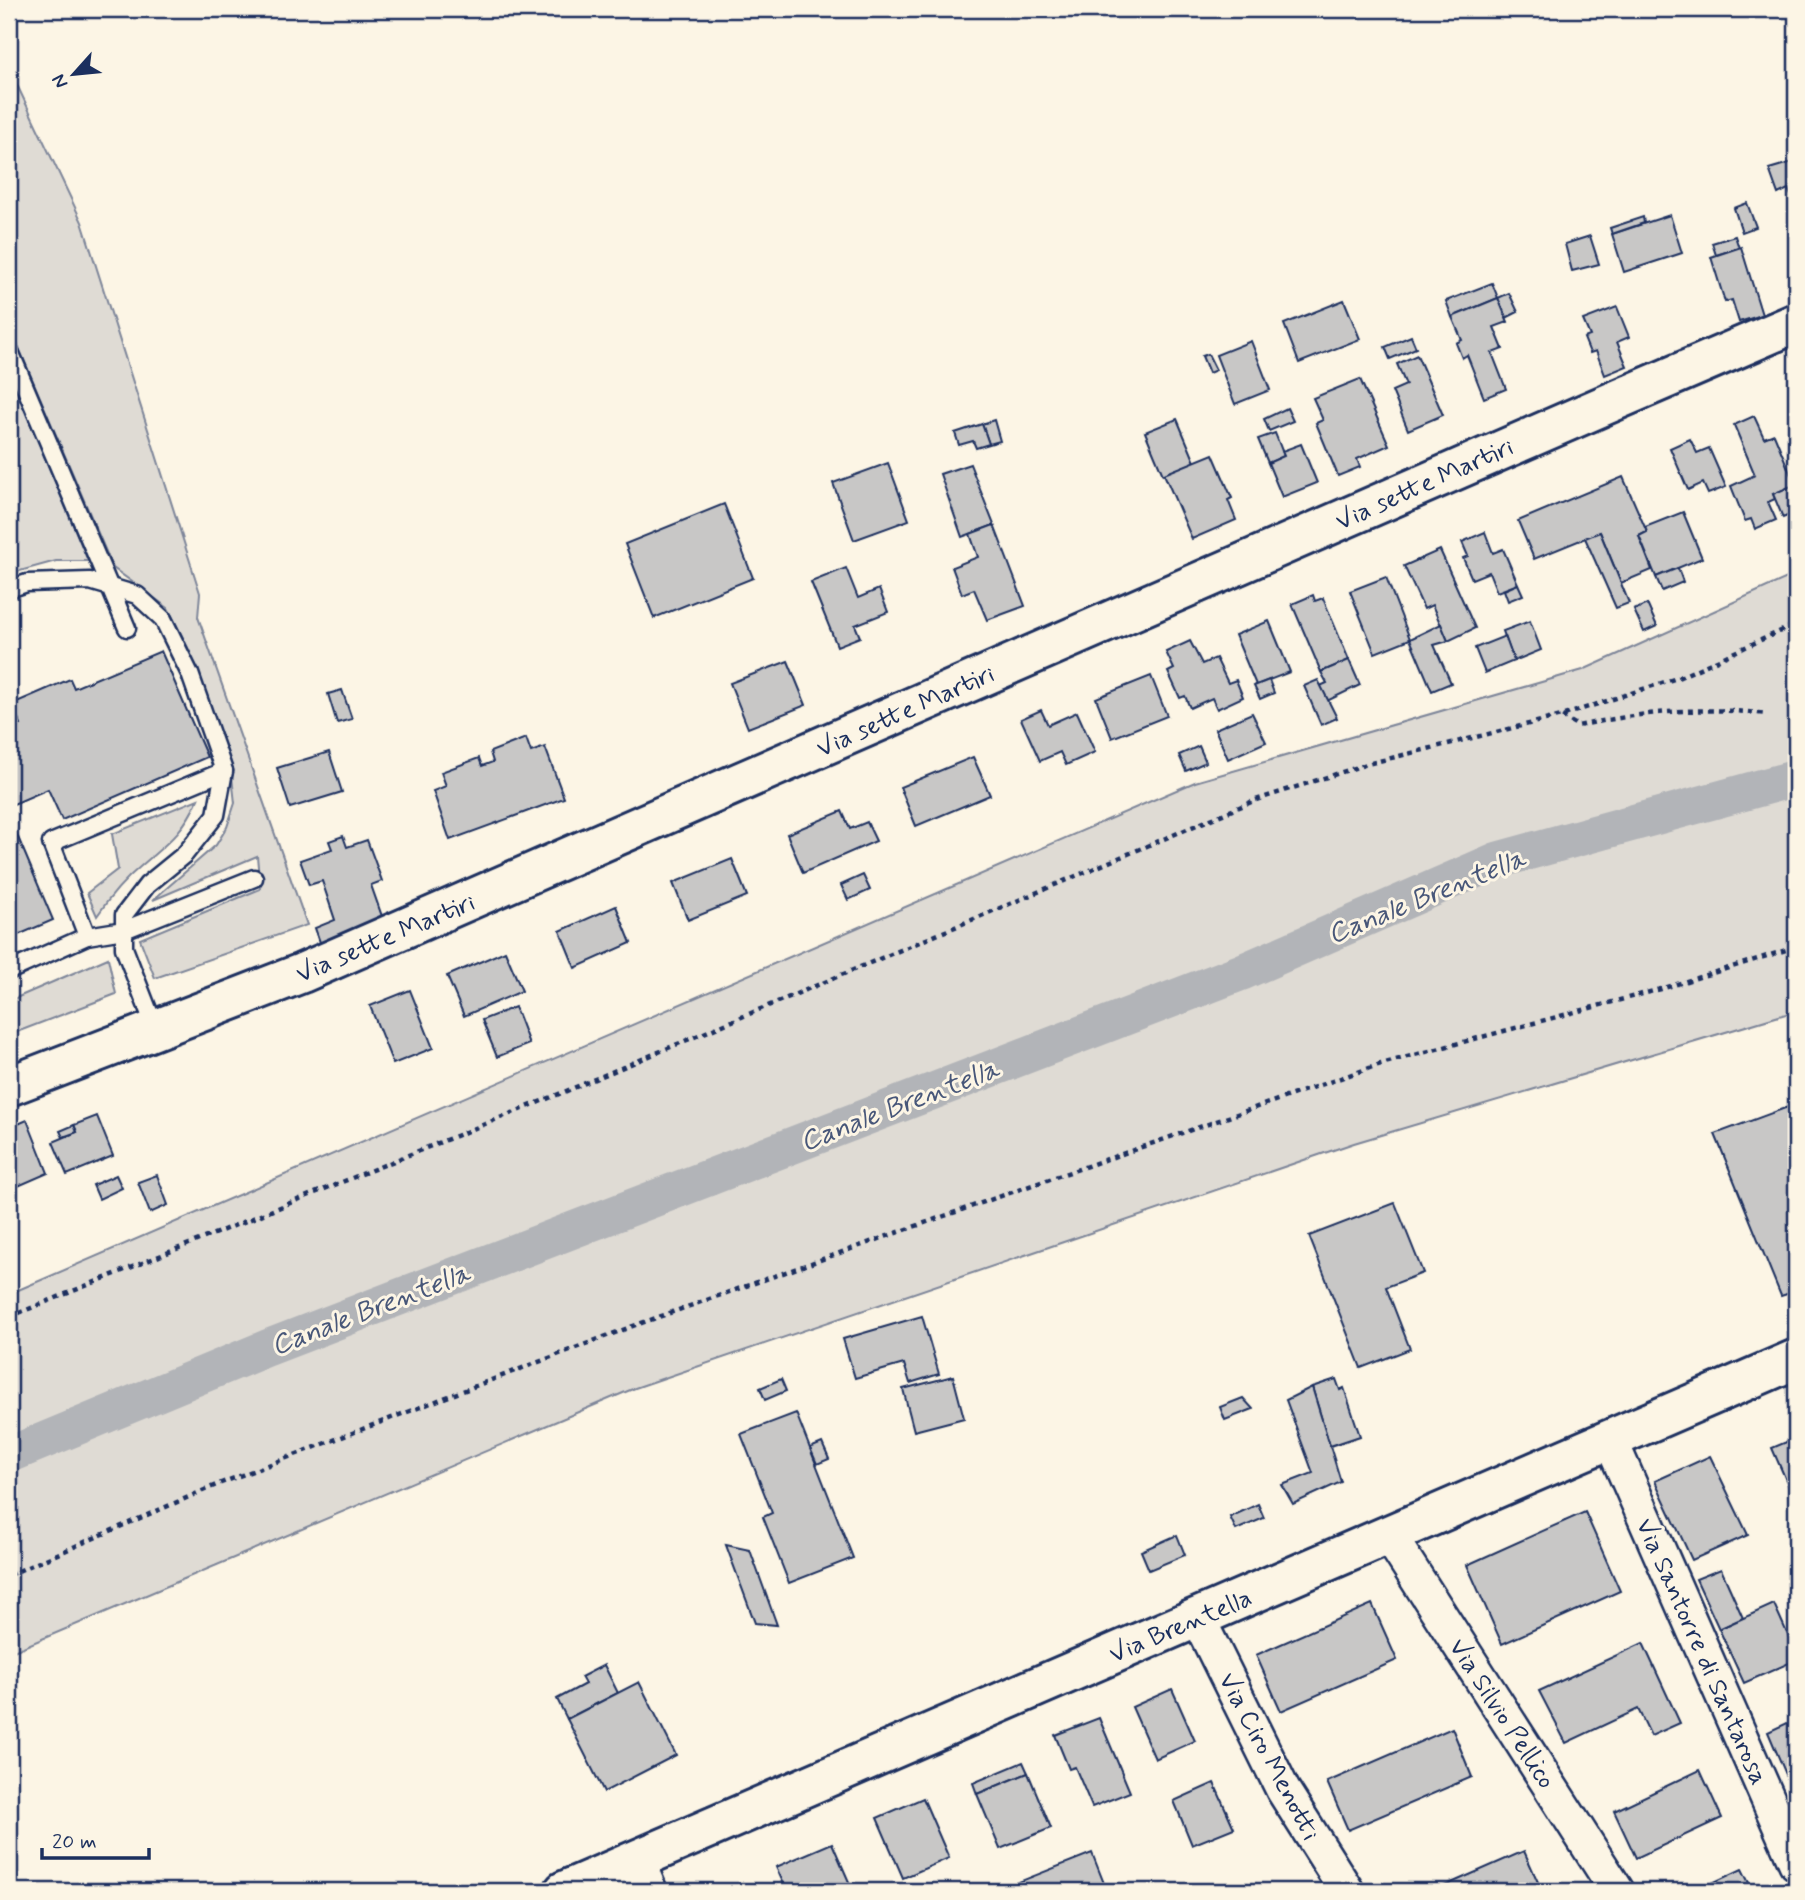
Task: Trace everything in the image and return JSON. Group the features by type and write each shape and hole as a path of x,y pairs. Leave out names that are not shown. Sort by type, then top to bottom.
{"main road":[{"name":"Via sette Martiri","path":"9,1086 302,973 1796,323"},
{"name":"Via Brentella","path":"564,1891 643,1875 1198,1618 1796,1359"}],"street":[{"name":"Via Santorre di Santarosa","path":"1610,1440 1796,1863"},
{"name":"Via Silvio Pellico","path":"1389,1535 1617,1891"},
{"name":"Via Ciro Menotti","path":"1198,1618 1283,1790 1347,1891"}],"lane":[{"path":"9,349 127,628"},
{"path":"9,589 27,583 90,581 137,594 163,619 190,674 225,771 216,815 186,854 147,885 124,915 124,948 156,1030"},
{"path":"87,936 51,842 225,771"},
{"path":"9,971 87,936 124,930 254,878"}],"path":[{"path":"9,1317 576,1087 1256,800 1367,764 1561,716 1680,677 1796,624"},
{"path":"1561,716 1578,726 1647,712 1737,710 1768,714"},
{"path":"9,1575 221,1483 607,1336 1018,1190 1381,1064 1661,989 1796,947"}],"shaded area":[{"path":"9,68 82,222 200,593 198,617 307,925 155,978 140,939 260,889 257,856 153,900 216,845 227,827 235,803 230,760 188,648 168,608 113,568 9,325"},
{"path":"9,371 88,561 56,561 9,574"},
{"path":"1796,574 1796,1011 1354,1143 635,1388 9,1653 9,1294 1195,782 1583,670"},
{"path":"198,799 180,829 122,884 97,916 87,893 118,869 112,834"},
{"path":"108,958 116,994 9,1035 9,1001"}],"building":[{"path":"1796,161 1796,207 1788,189 1778,194 1769,169"},
{"path":"1747,203 1756,227 1742,232 1734,208"},
{"path":"1670,215 1682,253 1624,272 1612,234"},
{"path":"1643,217 1644,223 1612,234 1610,228"},
{"path":"1590,236 1599,264 1572,271 1565,244"},
{"path":"1735,236 1739,248 1716,255 1712,243"},
{"path":"1741,247 1762,315 1739,322 1732,300 1725,302 1711,257"},
{"path":"1492,283 1498,298 1452,317 1446,301"},
{"path":"1509,293 1518,312 1506,318 1498,298"},
{"path":"1498,298 1508,322 1494,327 1503,349 1492,353 1506,389 1484,398 1467,355 1462,358 1456,343 1462,340 1452,317"},
{"path":"1344,300 1360,339 1299,363 1284,324"},
{"path":"1617,307 1629,337 1617,342 1627,366 1605,375 1596,351 1590,353 1584,338 1590,336 1583,320"},
{"path":"1411,336 1416,348 1390,359 1385,347"},
{"path":"1251,341 1270,390 1235,404 1216,355"},
{"path":"1208,354 1216,370 1209,373 1202,356"},
{"path":"1417,355 1443,415 1408,430 1392,391 1406,385 1397,364"},
{"path":"1360,379 1389,445 1357,459 1360,467 1338,476 1316,423 1323,420 1313,398"},
{"path":"1287,408 1293,421 1269,431 1264,419"},
{"path":"1754,416 1764,438 1774,434 1795,485 1773,494 1775,499 1768,502 1776,520 1755,529 1751,519 1745,521 1731,486 1755,475 1734,425"},
{"path":"1177,419 1195,462 1163,475 1145,432"},
{"path":"994,420 1000,441 989,444 982,424"},
{"path":"982,424 989,444 976,448 973,441 959,445 955,433"},
{"path":"1275,433 1284,456 1268,463 1258,439"},
{"path":"1690,439 1697,453 1709,448 1726,487 1708,494 1703,483 1688,490 1670,448"},
{"path":"1301,444 1317,483 1282,497 1268,463 1284,456 1282,451"},
{"path":"1213,454 1232,498 1228,500 1236,520 1192,539 1164,474"},
{"path":"888,463 909,520 854,540 833,483"},
{"path":"970,464 994,525 962,537 940,474"},
{"path":"1623,477 1647,532 1639,536 1652,570 1621,583 1600,532 1534,559 1518,521"},
{"path":"1796,484 1796,512 1783,518 1773,494"},
{"path":"724,504 753,578 654,618 625,544"},
{"path":"1683,512 1702,558 1656,577 1639,536 1647,532 1645,527"},
{"path":"994,525 1025,606 987,620 974,589 962,594 952,567 978,557 970,534"},
{"path":"1485,532 1493,553 1503,549 1518,584 1497,592 1489,572 1472,579 1463,558 1468,556 1462,542"},
{"path":"1600,532 1629,603 1616,608 1585,538"},
{"path":"1440,550 1475,628 1448,641 1432,605 1424,609 1404,566"},
{"path":"846,568 858,598 879,589 888,612 855,625 860,637 837,646 811,582"},
{"path":"1678,568 1683,582 1662,591 1656,577"},
{"path":"1386,577 1410,639 1375,653 1350,591"},
{"path":"1518,584 1523,595 1508,601 1504,590"},
{"path":"1313,595 1315,601 1323,598 1349,660 1321,672 1292,604"},
{"path":"1647,604 1657,626 1644,632 1634,610"},
{"path":"1269,621 1290,672 1256,685 1235,635"},
{"path":"1530,621 1541,650 1514,661 1503,631"},
{"path":"1441,624 1448,641 1434,645 1451,683 1432,691 1410,639"},
{"path":"1505,636 1514,661 1485,673 1475,648"},
{"path":"1190,641 1202,664 1216,658 1228,683 1236,680 1243,697 1217,709 1212,698 1190,708 1185,696 1180,698 1168,672 1174,669 1166,652"},
{"path":"161,651 207,757 62,820 48,789 9,806 9,731 21,725 12,704 70,679 74,688"},
{"path":"1349,660 1360,685 1327,701 1320,686 1327,683 1321,672"},
{"path":"788,661 806,705 748,728 730,683"},
{"path":"1151,676 1167,716 1112,738 1096,698"},
{"path":"1269,680 1274,693 1260,699 1254,686"},
{"path":"1318,680 1337,718 1321,725 1304,686"},
{"path":"342,690 352,719 337,723 328,694"},
{"path":"1041,710 1048,725 1077,712 1095,752 1066,765 1060,752 1040,761 1021,719"},
{"path":"1252,713 1266,742 1228,759 1215,729"},
{"path":"526,738 531,752 545,747 564,798 450,840 433,791 446,786 441,772 479,758 482,766 493,762 490,752"},
{"path":"1199,746 1206,762 1186,771 1179,755"},
{"path":"329,752 342,792 290,808 277,768"},
{"path":"973,757 990,795 916,826 900,787"},
{"path":"842,811 850,829 867,822 876,841 803,873 787,834"},
{"path":"9,816 53,920 9,939"},
{"path":"343,836 347,847 367,840 382,881 371,885 385,925 322,948 315,928 335,920 322,881 309,885 300,860 332,849 329,841"},
{"path":"732,859 747,896 688,920 673,883"},
{"path":"863,875 870,890 848,900 841,885"},
{"path":"616,906 631,943 575,968 560,931"},
{"path":"505,951 522,991 464,1016 447,976"},
{"path":"410,990 433,1048 393,1064 370,1006"},
{"path":"515,1007 529,1044 497,1057 482,1020"},
{"path":"1796,1104 1796,1291 1781,1296 1715,1134"},
{"path":"97,1116 113,1156 67,1175 53,1142 77,1132 74,1125"},
{"path":"27,1120 48,1173 9,1190 9,1128"},
{"path":"74,1125 77,1132 63,1137 60,1131"},
{"path":"116,1175 122,1188 99,1199 93,1185"},
{"path":"157,1175 168,1205 150,1213 138,1182"},
{"path":"1395,1203 1423,1273 1386,1287 1410,1349 1361,1368 1309,1236"},
{"path":"922,1316 939,1374 910,1383 904,1364 855,1378 843,1339"},
{"path":"953,1376 964,1418 914,1431 903,1389"},
{"path":"781,1379 786,1391 765,1400 760,1388"},
{"path":"1336,1379 1340,1390 1344,1388 1360,1436 1330,1446 1312,1387"},
{"path":"1312,1387 1341,1482 1293,1504 1282,1485 1313,1473 1286,1400"},
{"path":"1243,1398 1253,1409 1225,1420 1220,1407"},
{"path":"796,1413 853,1558 789,1583 763,1517 772,1513 741,1434"},
{"path":"1796,1438 1796,1503 1772,1448"},
{"path":"822,1443 829,1459 817,1464 810,1448"},
{"path":"1710,1456 1748,1535 1692,1560 1655,1481"},
{"path":"1258,1504 1264,1518 1236,1530 1230,1517"},
{"path":"1585,1512 1620,1591 1502,1644 1467,1565"},
{"path":"1177,1535 1185,1555 1149,1570 1141,1551"},
{"path":"726,1545 750,1550 777,1625 755,1623"},
{"path":"1721,1569 1743,1618 1719,1629 1696,1579"},
{"path":"1372,1604 1397,1660 1281,1711 1256,1655"},
{"path":"1774,1604 1796,1653 1796,1660 1744,1683 1719,1629"},
{"path":"1643,1643 1680,1723 1651,1736 1638,1709 1566,1743 1539,1691"},
{"path":"604,1665 618,1693 567,1719 557,1699 585,1684 581,1677"},
{"path":"639,1682 676,1755 604,1792 567,1719"},
{"path":"1172,1689 1195,1741 1155,1759 1132,1707"},
{"path":"1099,1718 1130,1792 1092,1807 1075,1767 1069,1769 1055,1735"},
{"path":"1796,1719 1796,1798 1768,1732"},
{"path":"1452,1728 1472,1777 1348,1830 1327,1782"},
{"path":"1023,1762 1028,1773 977,1794 973,1783"},
{"path":"1700,1770 1722,1818 1636,1858 1614,1811"},
{"path":"1028,1773 1051,1828 1000,1849 977,1794"},
{"path":"1214,1783 1234,1828 1192,1845 1174,1801"},
{"path":"923,1798 949,1858 903,1878 877,1818"},
{"path":"832,1843 853,1891 787,1891 776,1867"},
{"path":"1524,1851 1542,1891 1433,1891"},
{"path":"1092,1853 1107,1891 996,1891"},
{"path":"1742,1869 1753,1891 1695,1891"}],"waterway":[{"name":"Canale Brentella","path":"9,1455 267,1348 1242,972 1498,860 1796,778"}]}
